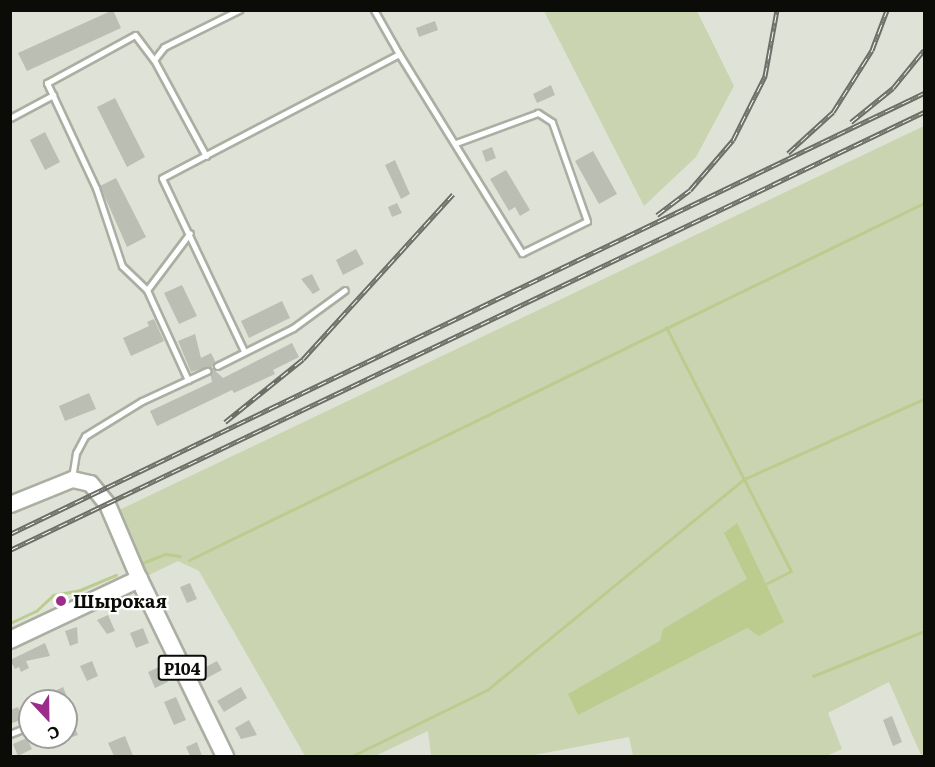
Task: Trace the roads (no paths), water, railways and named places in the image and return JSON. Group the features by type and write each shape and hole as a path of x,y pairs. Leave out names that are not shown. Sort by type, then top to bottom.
{"main road":[{"path":"10,640 139,579 98,491 90,483 72,479 11,504"},
{"name":"Р104","path":"139,579 225,756"}],"lane":[{"path":"154,60 164,47 239,10"},
{"path":"374,10 522,253 587,221 552,122 538,113 456,143"},
{"path":"188,380 147,290 122,266 96,188 47,83 135,35 154,60 206,156"},
{"path":"244,351 162,178 399,54"},
{"path":"10,118 52,95"},
{"path":"147,290 190,233"},
{"path":"217,366 293,328 345,290"},
{"path":"72,479 76,453 85,436 142,401 207,371"}],"waterway":[{"path":"189,560 924,203"},
{"path":"666,327 791,571 767,583"},
{"path":"352,756 487,690 744,479 924,399"},
{"path":"142,563 166,554 180,556"},
{"path":"10,623 36,611 53,595 80,590 116,575"},
{"path":"813,676 924,631"}],"railway":[{"path":"657,215 690,190 733,140 765,76 777,10"},
{"path":"788,153 833,112 872,50 887,10"},
{"path":"851,122 893,88 924,50"},
{"path":"10,534 924,93"},
{"path":"10,550 924,112"},
{"path":"225,422 303,359 453,194"}],"place":[{"name":"Шырокая","path":"61,601"}]}
